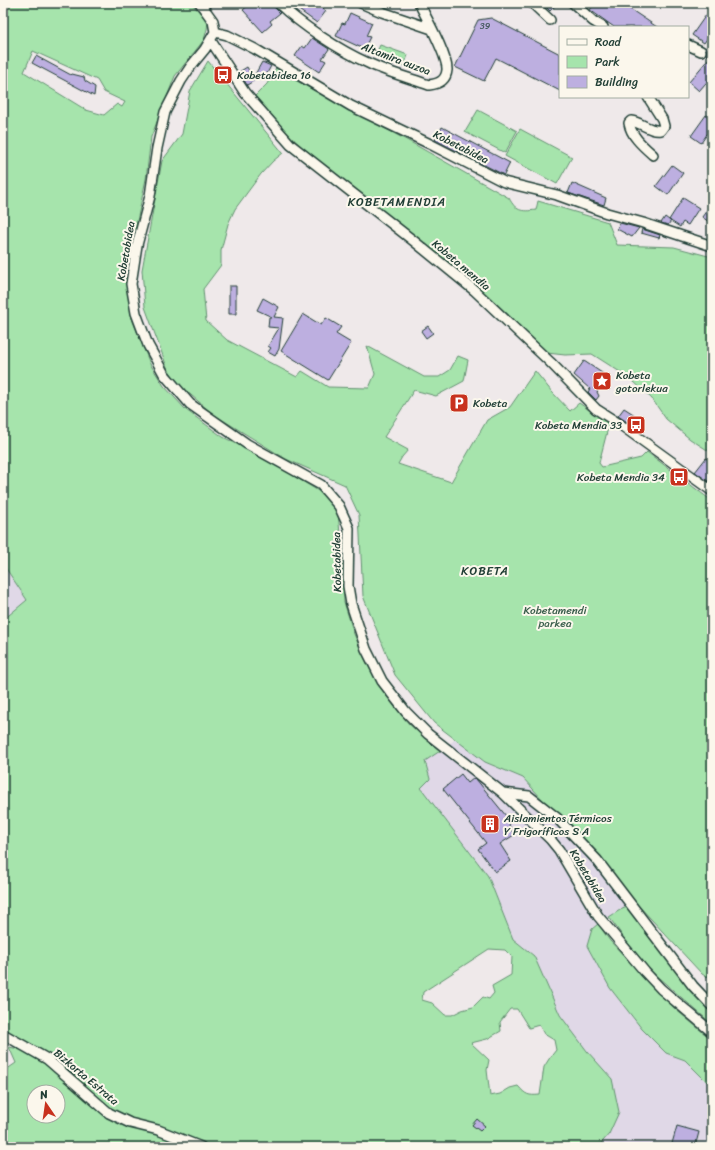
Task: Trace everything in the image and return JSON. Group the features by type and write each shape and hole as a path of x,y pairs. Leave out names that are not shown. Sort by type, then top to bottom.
{"street":[{"name":"Kobeta mendia","path":"200,3 212,21 213,37 245,93 291,145 474,290 550,362 596,409 618,423 712,491"},
{"name":"Altamira auzoa","path":"278,3 292,16 344,50 368,63 429,85 440,82 445,76 447,70 446,62 419,3"},
{"path":"361,3 382,12 432,29"},
{"path":"532,3 550,20"},
{"path":"573,3 594,24"},
{"name":"Kobetabidea","path":"712,246 643,223 607,213 557,195 504,182 351,106 255,49 227,35 213,37 181,81 165,112 157,148 150,196 137,245 131,284 136,313 148,345 164,374 190,404 247,444 321,485 339,506 349,528 348,586 351,604 366,649 382,681 406,712 428,734 503,793 537,826 558,850 598,916 645,972 666,994 712,1032"},
{"path":"689,45 701,50"},
{"path":"649,98 662,119 664,126 661,130 655,131 637,122 630,121 628,123 630,130 643,146 653,155"},
{"path":"503,793 529,796 557,818 597,860 693,986 712,1006"},
{"name":"Bizkorta Estrata","path":"3,1034 48,1059 109,1113 130,1123 158,1130 201,1147"}],"shaded area":[{"path":"3,564 27,600 3,620"},
{"path":"456,739 485,762 523,778 638,905 620,910 592,928 610,988 642,1029 666,1053 685,1060 712,1087 712,1121 705,1147 598,1147 609,1134 612,1080 587,1051 560,1015 534,956 513,939 488,876 421,788 430,779 425,761"}],"green space":[{"path":"3,3 191,3 208,21 207,29 204,40 175,76 151,137 146,179 125,277 132,319 150,364 164,386 186,410 223,437 261,456 325,495 338,513 342,554 344,602 354,634 379,686 409,724 440,751 425,761 430,779 421,788 488,876 513,939 534,956 560,1015 587,1051 612,1079 619,1112 609,1134 598,1147 3,1147 3,1072 16,1063 9,1047 19,1049 3,1031 3,620 27,600 3,564","holes":["33,51 97,80 104,92 125,102 122,107 117,104 104,115 86,110 24,72","489,949 505,950 512,957 511,975 492,986 494,993 489,999 483,997 473,1007 452,1015 445,1015 432,1003 422,1000 423,992","510,1009 517,1009 529,1028 539,1025 544,1034 554,1040 556,1050 544,1067 540,1095 528,1094 518,1086 510,1088 500,1094 490,1096 487,1070 489,1060 471,1043 487,1039 501,1031 500,1022"]},
{"path":"380,45 408,55 404,66 376,54"},
{"name":"Kobetamendi parkea","path":"208,61 283,153 261,174 235,209 228,224 221,250 221,265 203,289 206,321 227,340 297,377 302,371 328,387 369,388 375,374 367,346 424,377 439,377 450,370 458,356 468,360 464,381 436,396 414,390 384,437 408,450 398,464 451,482 487,420 510,407 535,371 570,411 579,403 609,424 599,463 602,467 641,458 647,452 712,501 712,971 707,977 702,974 638,905 523,778 485,762 434,723 395,675 363,596 359,515 345,485 286,459 213,414 177,383 167,367 145,307 142,270 162,161 182,134 190,91"},
{"path":"278,64 295,80 412,143 509,198 514,206 520,210 536,210 538,201 608,222 617,245 674,247 712,257 712,453 690,439 666,419 652,399 631,379 592,354 565,355 547,353 462,274 307,152 286,132 255,96 267,84"},
{"path":"478,110 517,131 505,153 465,132"},
{"path":"520,129 572,157 557,184 505,156"},
{"path":"627,907 712,1010 712,1024 652,972 624,938 609,917"},
{"path":"598,924 610,941 674,1008 712,1040 712,1087 685,1060 666,1053 642,1029 610,988 587,946 592,929"}],"building":[{"path":"251,3 272,3 280,13 270,21 272,24 263,32 243,10"},
{"path":"289,3 328,3 323,9 326,11 317,23"},
{"path":"542,3 558,3 550,11"},
{"path":"595,3 621,3 656,26 613,26 590,10"},
{"path":"350,13 372,23 366,36 370,37 364,49 336,36 342,23 345,24"},
{"path":"706,15 712,19 712,32 704,43 692,35"},
{"path":"491,18 559,53 559,90 496,58 484,81 455,67 478,20"},
{"path":"312,38 329,49 322,59 326,61 319,72 295,56 302,46 305,48"},
{"path":"712,41 712,76 699,91 689,82 710,57 706,54 706,48"},
{"path":"36,56 71,75 84,77 85,81 95,87 94,96 32,63"},
{"path":"262,62 271,66 265,77 262,76 247,85 239,72 247,67 253,78"},
{"path":"706,115 712,119 712,127 701,143 691,136"},
{"path":"442,127 510,163 504,175 435,140"},
{"path":"672,165 683,173 668,195 656,186"},
{"path":"572,183 606,198 604,205 568,193"},
{"path":"683,198 699,208 688,225 683,222 680,227 671,221 668,225 661,223 665,217 669,220"},
{"path":"712,203 712,224 702,217"},
{"path":"620,223 639,228 632,237 617,229"},
{"path":"642,229 660,235 659,238 641,233"},
{"path":"229,286 236,286 236,314 229,314"},
{"path":"263,298 279,307 274,317 283,318 279,349 275,356 268,352 271,348 268,346 279,328 268,327 269,317 272,317 257,310"},
{"path":"303,314 321,325 326,318 341,327 336,334 351,343 328,380 281,351"},
{"path":"428,326 433,333 426,338 421,331"},
{"path":"584,361 608,377 597,392 599,396 596,400 588,392 590,389 574,375"},
{"path":"624,408 638,417 632,425 618,416"},
{"path":"706,458 712,462 712,484 695,472"},
{"name":"Aislamientos Térmicos Y Frigoríficos S A","path":"461,774 468,783 474,778 476,779 511,822 509,825 514,835 500,844 511,861 495,872 478,849 486,843 443,789"},
{"path":"477,1119 485,1126 480,1131 472,1125"},
{"path":"677,1126 699,1132 695,1147 671,1147"}],"place":[{"name":"Kobetabidea 16","path":"223,75"},
{"name":"Kobeta gotorlekua","path":"602,381"},
{"name":"Kobeta","path":"459,403"},
{"name":"Kobeta Mendia 33","path":"636,425"},
{"name":"Kobeta Mendia 34","path":"679,477"},
{"name":"Aislamientos Térmicos Y Frigoríficos S A","path":"490,824"}],"district":[{"name":"KOBETAMENDIA","path":"397,202"},
{"name":"KOBETA","path":"485,571"}]}
